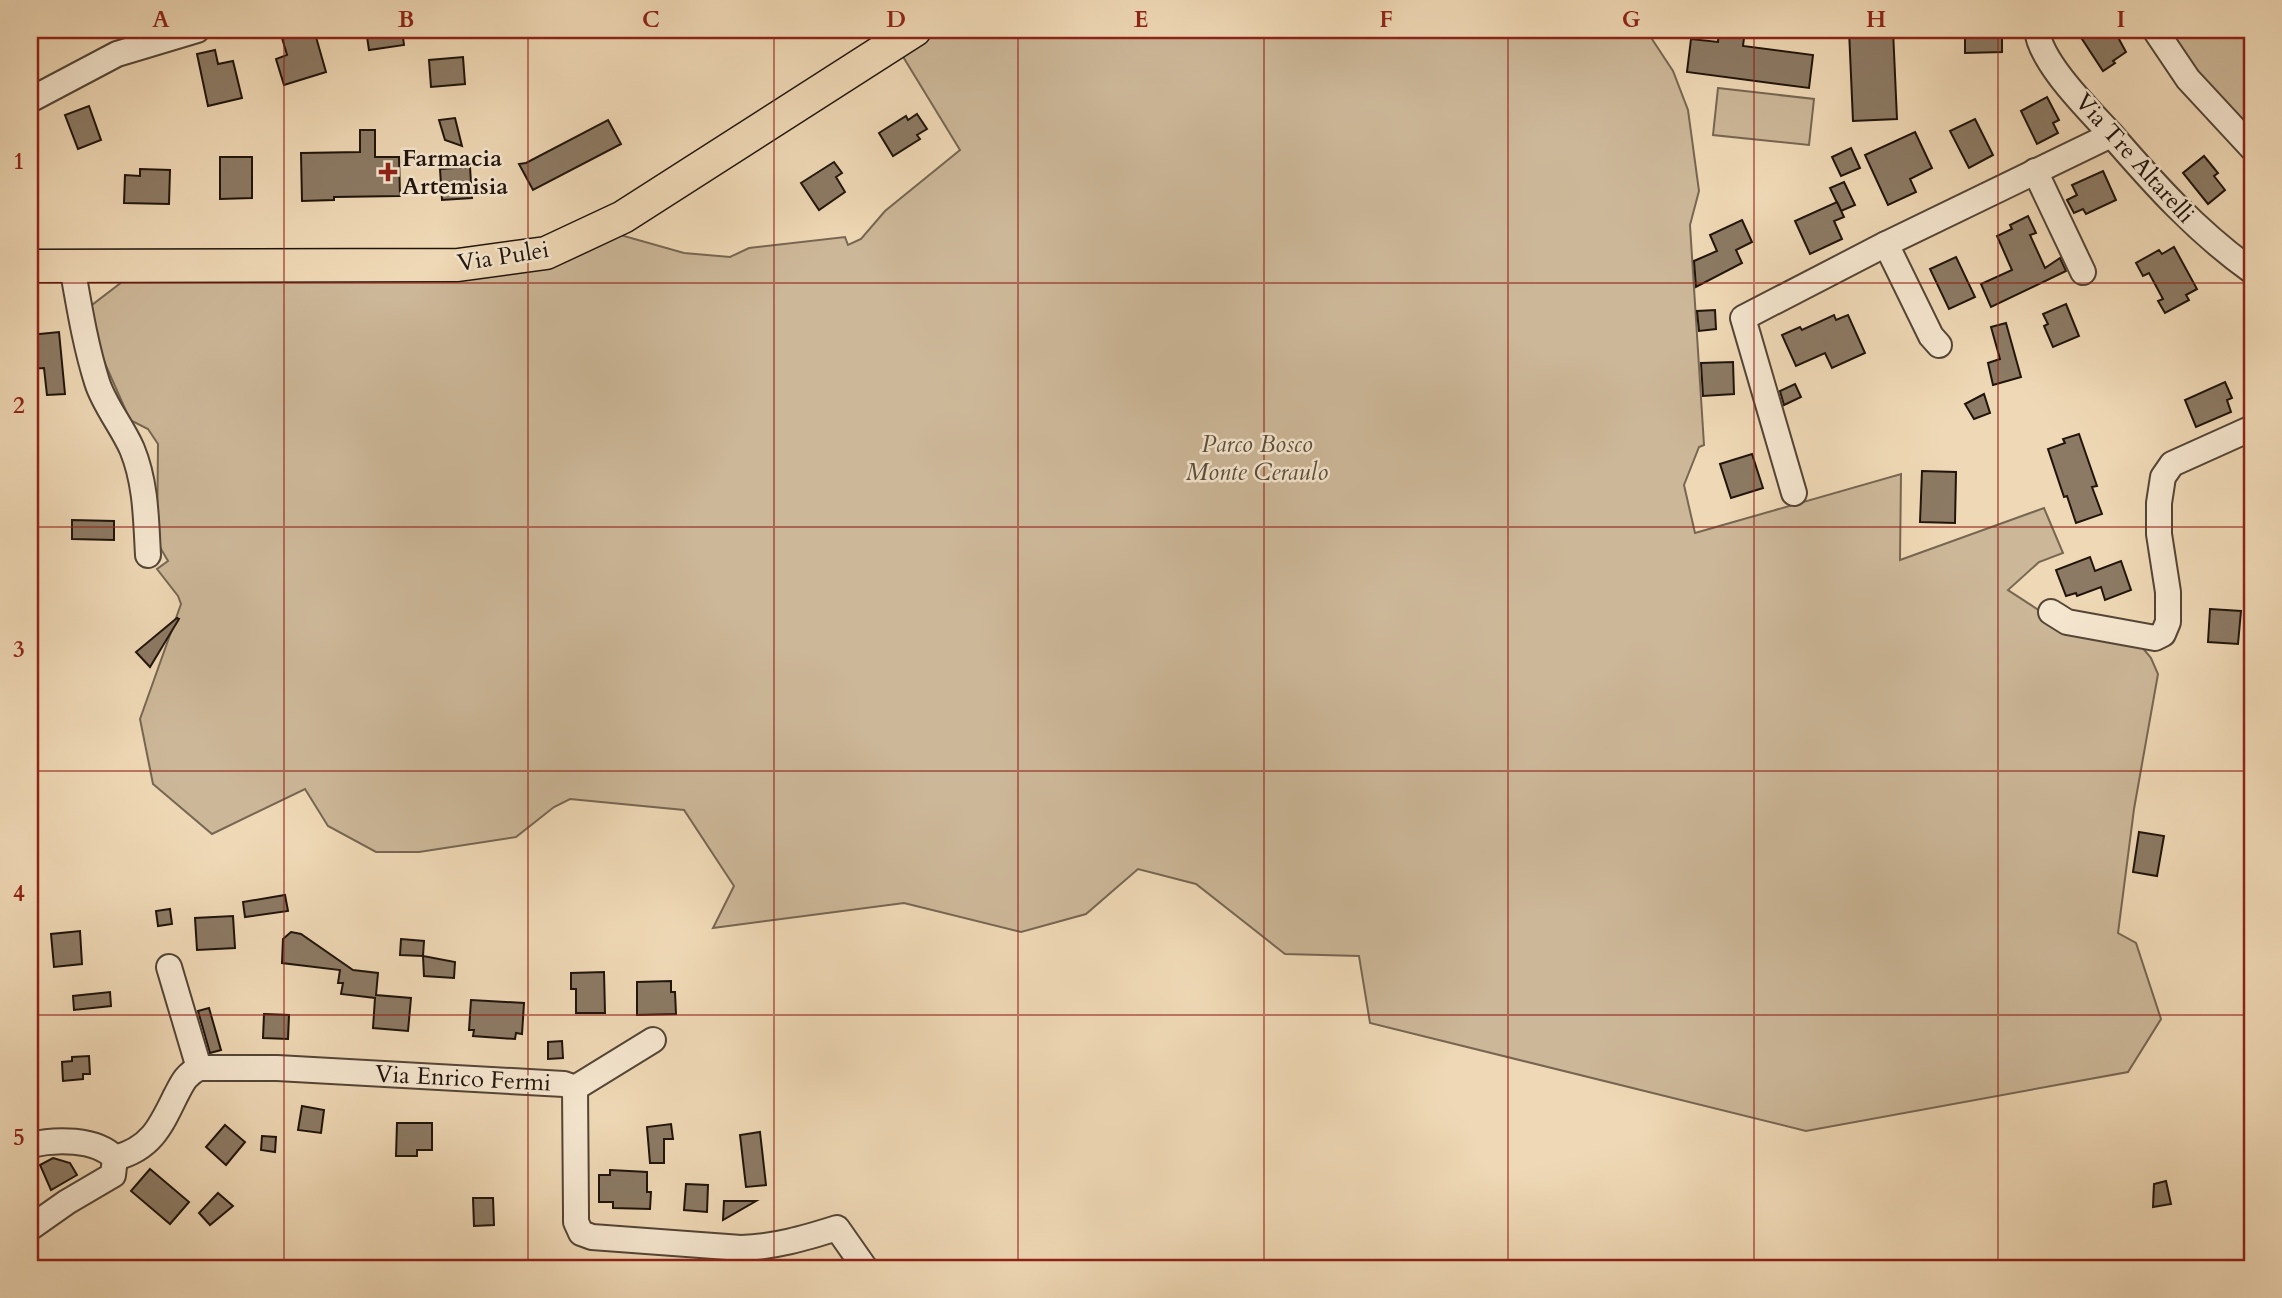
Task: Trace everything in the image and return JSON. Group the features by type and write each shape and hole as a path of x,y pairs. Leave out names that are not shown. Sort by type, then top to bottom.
{"main road":[{"name":"Via Pulei","path":"30,267 458,265 546,253 623,217 915,30"}],"street":[{"path":"30,100 117,54 197,30"},
{"name":"Via Tre Altarelli","path":"2037,30 2045,55 2156,187 2206,235 2252,271"},
{"path":"2155,30 2188,79 2252,148"},
{"path":"1794,493 1743,318 1886,244 2111,135"},
{"path":"2035,171 2083,272"},
{"path":"1886,244 1931,336 1939,345"},
{"path":"72,266 77,303 98,385 131,447 144,486 148,555"},
{"path":"2051,612 2067,622 2155,638 2163,634 2168,622 2168,592 2159,534 2159,503 2163,477 2172,464 2252,428"},
{"path":"115,1158 134,1153 153,1137 182,1082 189,1073 199,1068 169,967"},
{"path":"575,1088 653,1040"},
{"name":"Via Enrico Fermi","path":"199,1068 277,1068 564,1084 575,1088 576,1222 581,1233 592,1237 741,1248 787,1244 837,1228 865,1268"},
{"path":"30,1144 91,1144 106,1149 115,1158"},
{"path":"30,1228 113,1175 115,1158"}],"green space":[{"name":"Parco Bosco Monte Ceraulo","path":"940,30 1646,30 1673,71 1688,110 1699,191 1690,225 1704,445 1699,447 1684,485 1695,533 1901,474 1900,560 2044,508 2063,553 2039,562 2008,590 2066,628 2142,647 2151,658 2158,674 2134,809 2118,933 2136,943 2161,1019 2128,1072 1806,1131 1370,1023 1359,956 1285,954 1196,884 1138,869 1086,914 1021,932 904,903 713,928 734,886 684,810 570,799 554,807 516,837 419,852 376,852 328,826 305,789 212,834 153,784 140,719 181,604 157,569 168,561 157,542 158,444 148,429 130,420 103,359 88,314 92,305 122,282 480,277 617,234 684,253 730,257 749,248 845,237 848,245 861,239 885,211 960,150 902,55"},
{"path":"2166,30 2252,30 2252,136 2204,84"},
{"path":"1718,88 1814,99 1809,145 1713,135"}],"building":[{"path":"314,30 326,72 284,85 276,59 287,55 282,38"},
{"path":"366,30 402,30 404,45 369,50"},
{"path":"1719,30 1745,30 1743,46 1813,55 1809,88 1687,72 1691,39 1718,42"},
{"path":"1849,30 1893,30 1897,119 1853,121"},
{"path":"1965,30 2002,30 2002,52 1965,53"},
{"path":"2096,30 2114,30 2126,52 2103,71 2082,39"},
{"path":"215,50 218,64 233,61 242,98 208,106 197,54"},
{"path":"463,57 465,84 431,87 429,60"},
{"path":"2047,97 2059,120 2053,123 2058,133 2037,144 2021,111"},
{"path":"89,106 101,140 78,149 65,115"},
{"path":"917,114 927,129 917,135 920,139 893,156 879,133 906,116 908,120"},
{"path":"455,118 462,146 445,140 439,120"},
{"path":"1975,119 1993,155 1969,168 1950,131"},
{"path":"608,120 621,144 533,190 519,164 526,163"},
{"path":"360,130 375,130 375,157 399,157 400,196 334,197 334,200 302,201 301,153 360,152"},
{"path":"1915,132 1932,168 1910,179 1916,192 1888,205 1865,155"},
{"path":"1851,148 1860,168 1841,176 1832,157"},
{"path":"2204,156 2218,173 2214,176 2225,190 2208,204 2183,173"},
{"path":"220,157 252,157 252,198 220,199"},
{"path":"834,162 842,173 836,177 845,192 819,210 801,183"},
{"path":"470,167 472,198 442,200 440,169"},
{"path":"140,169 170,170 169,204 124,203 125,175 140,176"},
{"path":"2103,171 2116,200 2086,214 2083,209 2074,213 2067,200 2077,195 2072,185"},
{"path":"1844,182 1855,205 1841,211 1830,188"},
{"path":"1837,202 1844,217 1834,221 1842,239 1810,254 1795,221"},
{"path":"2028,216 2036,233 2030,235 2045,268 2060,258 2066,271 1991,307 1981,284 2012,270 1997,236 2012,229 2010,225"},
{"path":"1742,220 1752,242 1736,250 1742,263 1696,287 1694,261 1717,251 1710,235"},
{"path":"2174,247 2197,289 2186,295 2189,300 2165,313 2158,301 2163,299 2149,273 2143,276 2136,263 2159,250 2162,254"},
{"path":"1956,257 1975,297 1949,309 1930,269"},
{"path":"2066,304 2079,336 2053,347 2044,326 2048,324 2043,314"},
{"path":"1715,310 1716,329 1699,331 1697,311"},
{"path":"1834,315 1836,320 1848,315 1865,353 1832,368 1825,353 1796,366 1782,335 1800,327 1802,330"},
{"path":"2006,323 2021,377 1993,385 1988,363 2000,359 1991,327"},
{"path":"59,332 65,394 47,395 44,368 30,369 30,335"},
{"path":"1733,362 1734,394 1703,396 1701,363"},
{"path":"2225,382 2232,398 2227,400 2231,412 2196,427 2185,400"},
{"path":"1795,384 1801,397 1784,405 1780,391"},
{"path":"1984,394 1990,413 1974,419 1965,404"},
{"path":"2079,434 2097,486 2092,487 2102,514 2076,523 2048,449 2065,443 2063,439"},
{"path":"1752,454 1763,488 1731,498 1720,464"},
{"path":"1922,471 1956,472 1955,523 1920,522"},
{"path":"72,520 114,521 114,540 72,539"},
{"path":"2090,557 2095,571 2121,561 2131,590 2105,600 2101,587 2077,596 2076,593 2066,596 2056,570"},
{"path":"2210,609 2241,611 2238,644 2208,642"},
{"path":"179,619 150,667 136,652"},
{"path":"2139,832 2164,836 2157,876 2133,872"},
{"path":"285,895 288,911 245,917 243,902"},
{"path":"170,909 172,924 158,926 156,911"},
{"path":"233,916 235,948 197,950 195,918"},
{"path":"80,931 82,964 54,967 51,934"},
{"path":"291,932 301,934 353,970 378,973 376,995 411,998 408,1031 373,1028 375,998 341,994 343,983 338,983 340,970 282,963 283,939"},
{"path":"401,939 424,941 423,956 400,955"},
{"path":"423,956 455,962 454,978 424,976"},
{"path":"604,972 605,1013 576,1013 576,989 571,989 571,973"},
{"path":"671,981 671,992 675,992 676,1014 637,1015 637,982"},
{"path":"110,992 111,1006 74,1010 73,996"},
{"path":"471,1000 524,1003 522,1034 516,1033 515,1039 473,1036 474,1030 469,1030"},
{"path":"209,1008 221,1050 210,1053 198,1011"},
{"path":"264,1014 289,1015 288,1039 263,1038"},
{"path":"562,1041 563,1058 548,1059 548,1042"},
{"path":"89,1056 90,1074 83,1074 83,1079 63,1081 62,1062 72,1061 72,1057"},
{"path":"302,1106 324,1110 321,1133 298,1130"},
{"path":"397,1123 432,1123 432,1150 417,1150 417,1156 396,1156"},
{"path":"671,1124 673,1139 664,1139 664,1163 650,1163 647,1127"},
{"path":"225,1125 245,1142 226,1165 206,1147"},
{"path":"760,1132 766,1185 746,1187 740,1135"},
{"path":"262,1136 276,1137 275,1152 261,1150"},
{"path":"53,1158 70,1163 77,1175 51,1190 40,1165"},
{"path":"150,1169 189,1202 170,1224 131,1191"},
{"path":"610,1170 647,1172 647,1192 651,1192 650,1209 613,1208 613,1202 599,1202 599,1175 610,1175"},
{"path":"2166,1181 2171,1204 2153,1207 2154,1184"},
{"path":"686,1184 708,1185 707,1212 684,1210"},
{"path":"218,1193 233,1206 210,1225 199,1213"},
{"path":"473,1198 493,1198 494,1225 474,1226"},
{"path":"724,1201 756,1201 723,1220"}],"place":[{"name":"Farmacia Artemisia","path":"388,172"}]}
